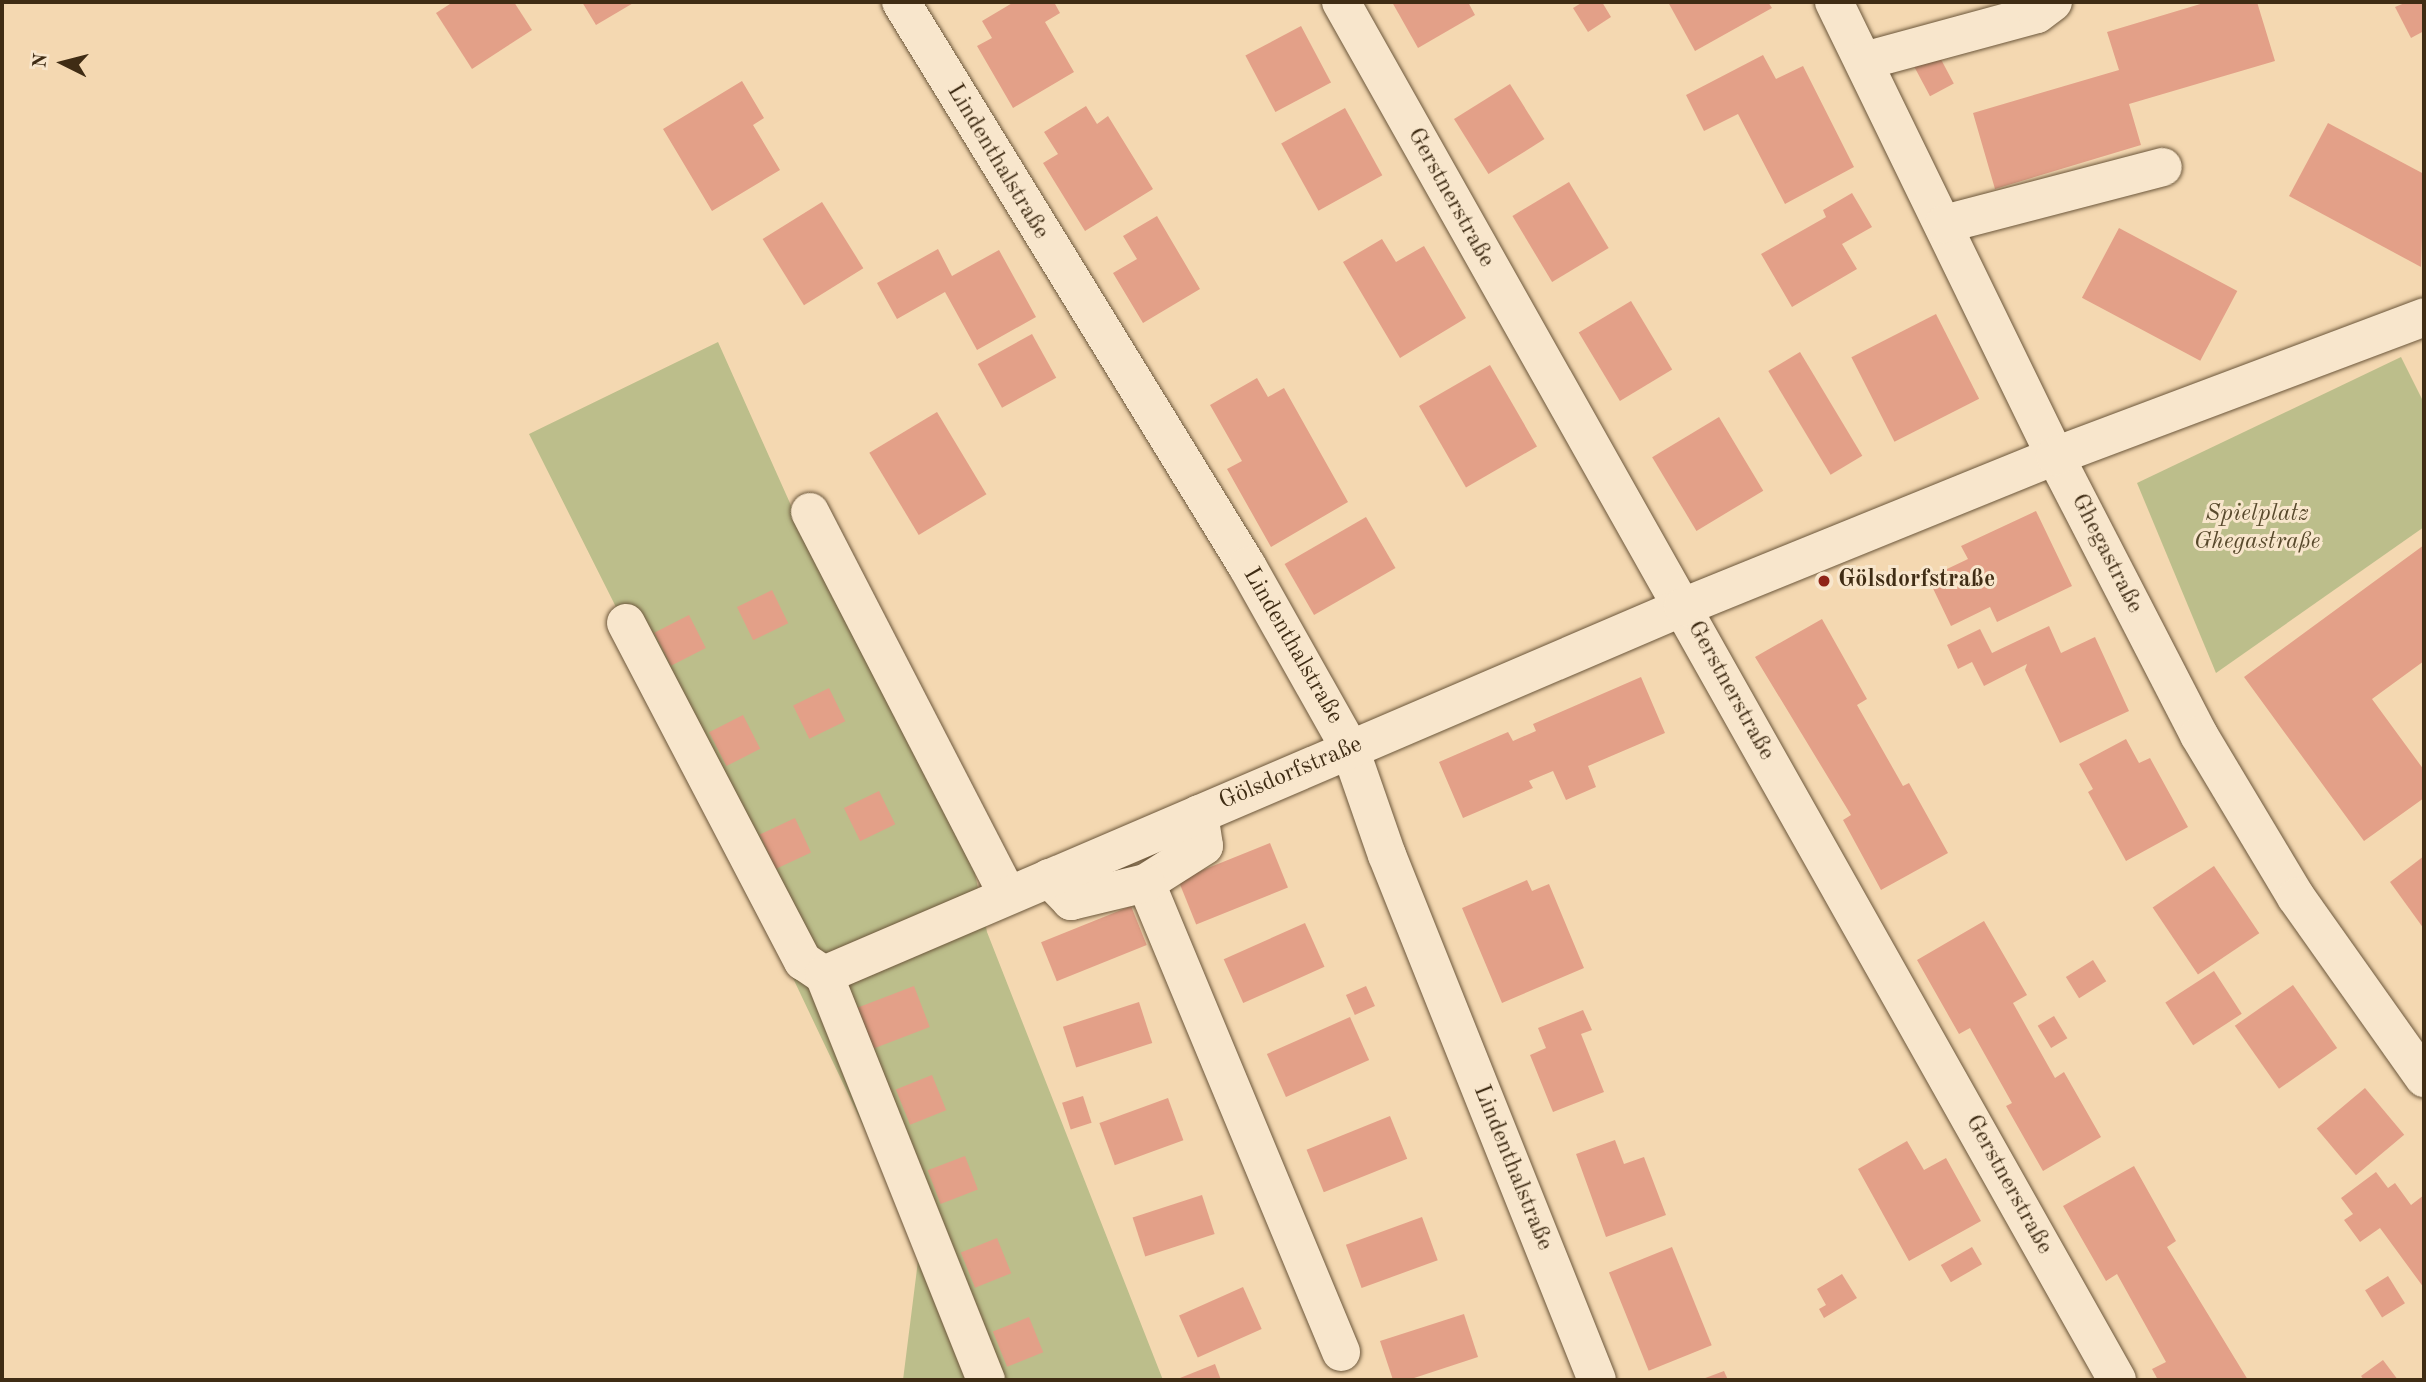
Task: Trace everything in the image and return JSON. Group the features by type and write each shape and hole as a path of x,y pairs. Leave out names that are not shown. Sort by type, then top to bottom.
{"street":[{"name":"Lindenthalstraße","path":"901,2 1247,566 1350,749 1387,855 1597,1380"},
{"name":"Gerstnerstraße","path":"1341,2 2117,1380"},
{"name":"Ghegastraße","path":"1835,2 2055,456 2206,747 2296,897 2424,1078"},
{"path":"1864,61 2037,14 2053,2"},
{"path":"1944,224 2163,167"},
{"name":"Gölsdorfstraße","path":"824,975 1683,607 2055,456 2424,317"},
{"path":"810,512 1008,895"},
{"path":"626,623 803,961 824,975 986,1380"},
{"path":"1049,877 1071,901 1146,883 1204,846 1199,814"},
{"path":"1146,883 1341,1352"}],"green space":[{"path":"718,342 802,530 972,859 987,932 1163,1380 903,1380 920,1245 622,619 529,434"},
{"name":"Spielplatz Ghegastraße","path":"2401,357 2424,403 2424,527 2216,673 2137,483"}],"building":[{"path":"453,2 514,2 532,30 472,69 436,13"},
{"path":"582,2 635,2 596,25"},
{"path":"1014,2 1054,2 1060,13 1045,22 1074,72 1013,108 977,46 992,38 982,21"},
{"path":"1392,2 1468,2 1475,15 1418,48"},
{"path":"1583,2 1602,2 1611,17 1588,32 1573,8"},
{"path":"1668,2 1768,2 1772,8 1695,51"},
{"path":"2207,2 2257,2 2275,61 2129,104 2141,145 1995,189 1973,113 2119,70 2107,32"},
{"path":"2407,2 2424,2 2424,31 2411,38 2395,7"},
{"path":"1301,26 1331,83 1275,112 1245,56"},
{"path":"1936,50 1954,84 1930,96 1912,63"},
{"path":"1763,55 1776,79 1803,66 1854,167 1785,204 1738,114 1704,131 1686,95"},
{"path":"742,81 764,118 753,125 780,170 712,211 663,129"},
{"path":"1510,84 1544,139 1488,174 1454,119"},
{"path":"1086,106 1097,124 1108,116 1153,189 1085,231 1043,163 1058,154 1044,132"},
{"path":"1345,108 1382,175 1318,211 1281,143"},
{"path":"2328,123 2424,174 2421,267 2289,196"},
{"path":"1569,182 1609,248 1552,282 1512,216"},
{"path":"1852,193 1872,227 1842,244 1857,269 1792,307 1761,254 1826,217 1823,210"},
{"path":"822,202 863,268 804,305 763,239"},
{"path":"1157,216 1200,289 1143,323 1113,273 1137,259 1123,236"},
{"path":"2119,228 2237,291 2200,361 2082,298"},
{"path":"1382,239 1396,262 1424,246 1466,318 1400,358 1343,262"},
{"path":"938,249 952,276 999,250 1036,317 977,350 945,292 897,319 877,283"},
{"path":"1631,301 1672,370 1620,401 1579,332"},
{"path":"1936,314 1979,399 1894,442 1851,357"},
{"path":"1032,334 1056,378 1002,408 978,364"},
{"path":"1800,352 1862,456 1831,475 1768,371"},
{"path":"1490,365 1537,446 1466,487 1419,406"},
{"path":"1257,378 1268,397 1284,388 1348,502 1271,547 1227,469 1242,461 1210,405"},
{"path":"937,412 986,494 919,535 869,453"},
{"path":"1719,417 1763,491 1696,531 1652,457"},
{"path":"2036,511 2072,586 1997,622 1990,607 1951,626 1928,578 1968,559 1961,546"},
{"path":"1366,517 1396,568 1314,615 1285,564"},
{"path":"2424,545 2424,661 2372,699 2424,770 2424,798 2364,841 2244,677"},
{"path":"772,590 788,623 753,640 737,607"},
{"path":"689,615 706,648 671,666 654,633"},
{"path":"1822,619 1867,699 1857,705 1903,786 1909,783 1948,853 1881,890 1843,820 1851,815 1755,657"},
{"path":"2049,626 2061,653 2095,637 2129,711 2060,743 2025,670 2027,664 1984,686 1972,662 1958,669 1947,645 1980,629 1992,653"},
{"path":"1641,677 1665,733 1588,766 1596,787 1566,800 1553,771 1529,781 1533,788 1463,818 1439,762 1508,732 1513,741 1536,731 1533,724"},
{"path":"829,688 845,721 809,739 793,706"},
{"path":"743,715 760,749 726,766 709,732"},
{"path":"2126,739 2139,763 2150,758 2188,827 2126,861 2088,792 2093,789 2079,764"},
{"path":"879,791 895,824 860,841 844,808"},
{"path":"795,818 811,852 776,869 760,834"},
{"path":"1270,843 1288,888 1196,925 1178,880"},
{"path":"2424,856 2424,929 2390,882"},
{"path":"2214,866 2259,933 2198,975 2153,907"},
{"path":"1527,880 1532,891 1549,884 1584,968 1502,1003 1462,908"},
{"path":"1131,906 1147,945 1057,981 1041,942"},
{"path":"1984,921 2027,995 2013,1003 2055,1078 2064,1072 2101,1137 2043,1171 2006,1106 2012,1103 1970,1028 1959,1034 1917,960"},
{"path":"1305,923 1325,967 1243,1003 1224,959"},
{"path":"2093,960 2106,981 2079,998 2066,977"},
{"path":"2214,971 2242,1014 2193,1045 2165,1003"},
{"path":"2293,985 2337,1048 2279,1089 2235,1026"},
{"path":"914,986 930,1027 874,1049 858,1008"},
{"path":"1366,986 1375,1006 1355,1015 1346,995"},
{"path":"1139,1002 1152,1043 1076,1068 1063,1027"},
{"path":"1583,1010 1592,1030 1581,1034 1604,1092 1553,1112 1530,1055 1546,1048 1538,1028"},
{"path":"2054,1016 2067,1038 2051,1048 2038,1026"},
{"path":"1350,1017 1369,1060 1286,1097 1267,1054"},
{"path":"932,1075 946,1110 910,1125 896,1090"},
{"path":"2365,1088 2404,1135 2356,1175 2317,1128"},
{"path":"1083,1096 1092,1123 1071,1129 1062,1103"},
{"path":"1168,1098 1183,1140 1115,1165 1099,1123"},
{"path":"1390,1116 1407,1159 1324,1192 1307,1150"},
{"path":"1615,1140 1624,1164 1644,1157 1666,1215 1606,1237 1576,1154"},
{"path":"1907,1141 1924,1170 1946,1158 1981,1221 1909,1261 1858,1169"},
{"path":"965,1156 978,1190 941,1204 928,1170"},
{"path":"2134,1166 2176,1241 2167,1247 2248,1380 2158,1380 2152,1369 2166,1362 2117,1274 2106,1281 2063,1206"},
{"path":"2376,1172 2388,1188 2395,1183 2411,1205 2424,1195 2424,1288 2380,1228 2360,1242 2344,1220 2353,1214 2341,1198"},
{"path":"1202,1195 1215,1234 1145,1257 1133,1218"},
{"path":"1422,1217 1438,1260 1362,1288 1346,1245"},
{"path":"997,1238 1011,1273 975,1288 961,1253"},
{"path":"1672,1247 1712,1345 1649,1371 1609,1272"},
{"path":"1972,1247 1982,1264 1951,1282 1941,1265"},
{"path":"1842,1274 1857,1298 1824,1318 1819,1309 1826,1305 1817,1289"},
{"path":"2388,1276 2405,1303 2382,1317 2365,1290"},
{"path":"1243,1287 1262,1329 1198,1357 1179,1315"},
{"path":"1464,1314 1478,1357 1408,1380 1393,1380 1380,1341"},
{"path":"1029,1317 1043,1352 1007,1367 993,1332"},
{"path":"2383,1360 2398,1380 2364,1380 2361,1376"},
{"path":"1215,1364 1221,1380 1175,1380"},
{"path":"1724,1371 1728,1380 1700,1380"}],"place":[{"name":"Gölsdorfstraße","path":"1824,581"}]}
